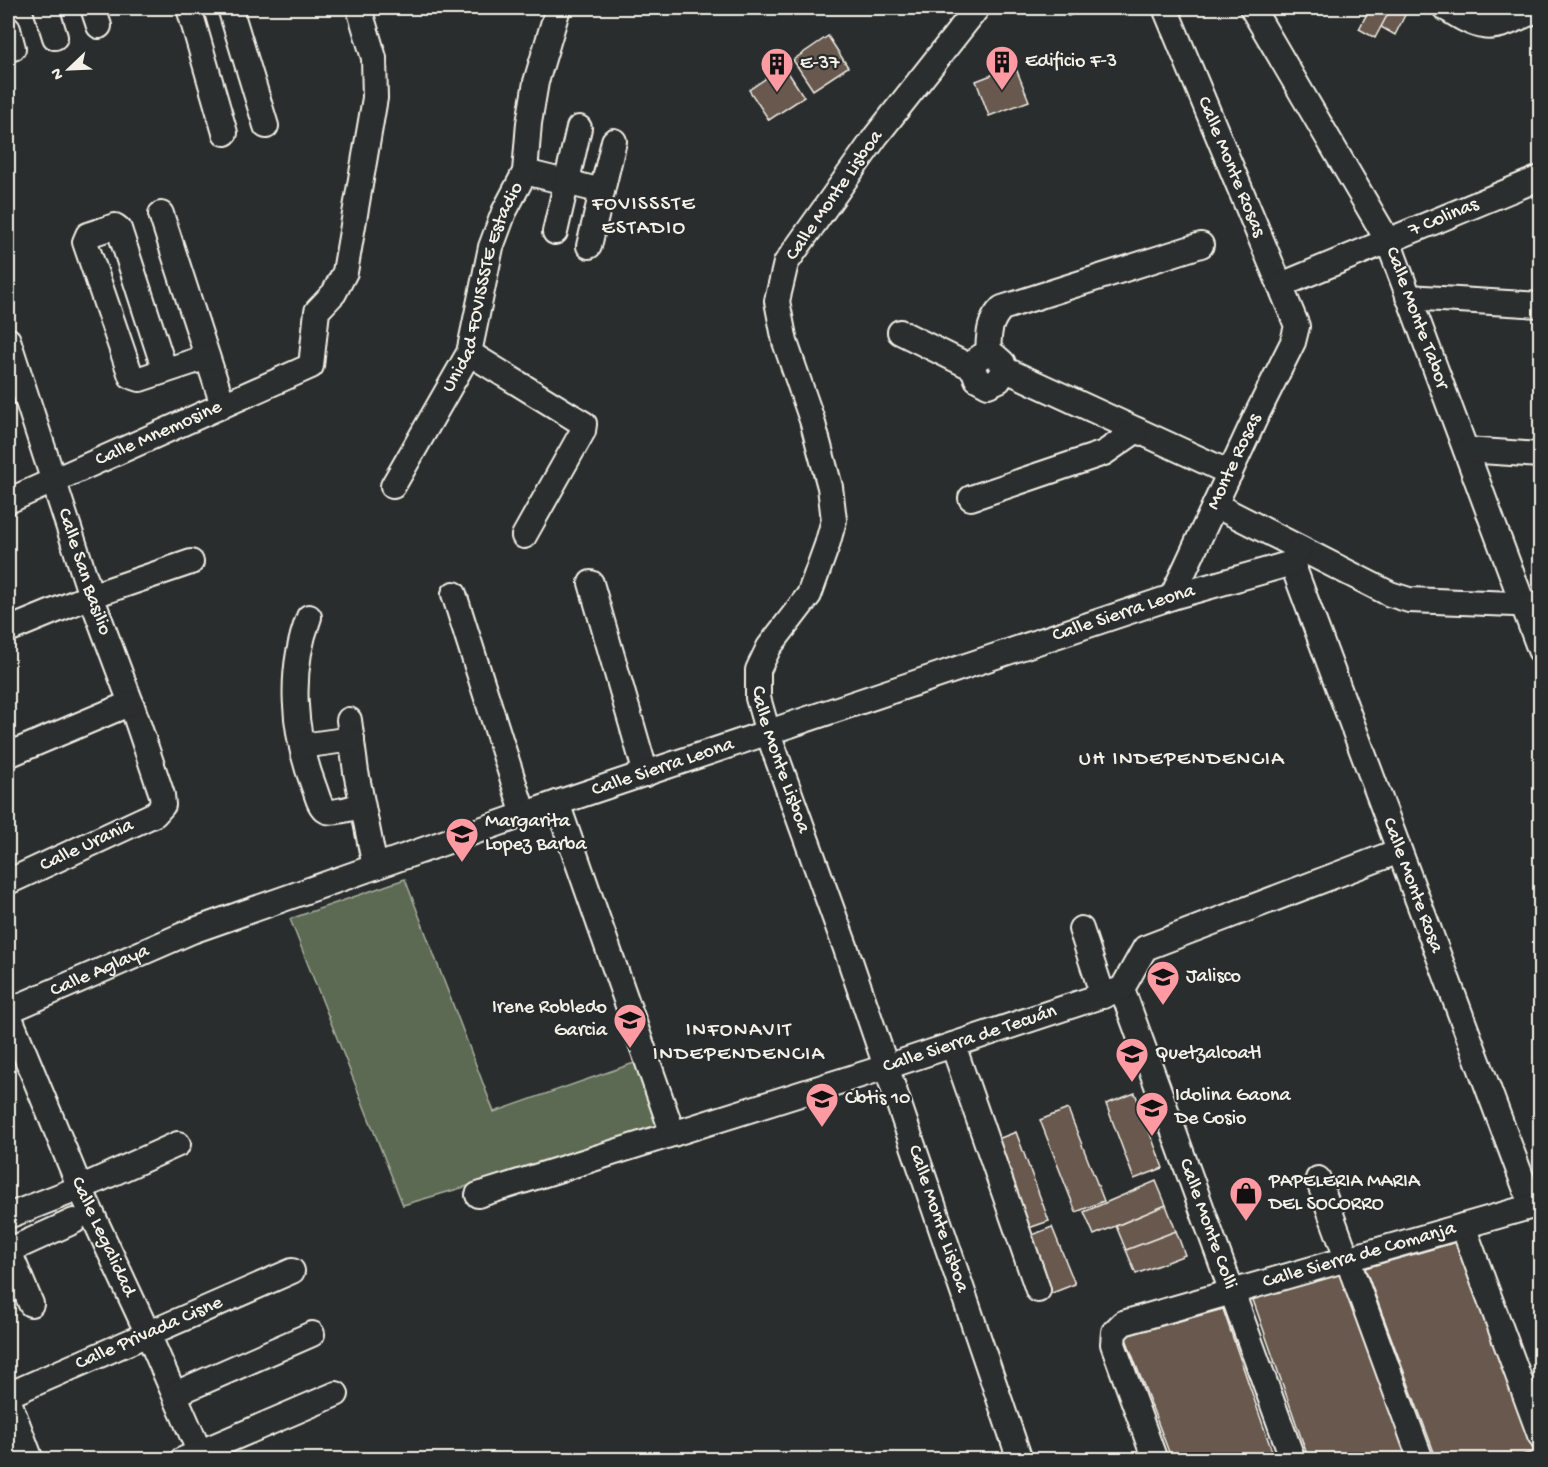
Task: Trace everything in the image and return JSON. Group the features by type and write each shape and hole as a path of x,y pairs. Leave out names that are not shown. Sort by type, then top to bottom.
{"street":[{"path":"46,8 55,37"},
{"path":"189,8 225,133"},
{"path":"230,8 266,126"},
{"name":"Calle Mnemosine","path":"8,501 311,366 317,311 334,293 345,272 375,98 374,58 359,8"},
{"name":"Unidad FOVISSSTE Estadio","path":"393,486 469,353 490,247 504,212 525,172 529,123 536,82 558,8"},
{"name":"Calle Monte Lisboa","path":"977,8 876,136 786,263 777,301 785,342 812,420 827,476 834,520 809,595 769,647 758,670 758,698 768,733 886,1067 1020,1460"},
{"name":"Calle Monte Rosas","path":"1165,8 1297,326"},
{"name":"Calle Monte Tabor","path":"1252,8 1388,241 1466,450 1532,605 1540,650"},
{"path":"1445,8 1476,25 1485,27 1495,26 1540,8"},
{"path":"555,232 579,128"},
{"path":"589,246 614,141"},
{"path":"525,172 602,191"},
{"name":"7 Colinas","path":"1281,285 1540,178"},
{"path":"161,214 223,405"},
{"path":"165,370 119,229 115,226 88,235 85,242 131,376 140,379 207,357"},
{"path":"988,364 989,327 993,316 1002,308 1201,245"},
{"path":"1408,297 1540,305"},
{"name":"Monte Rosas","path":"1172,597 1293,342 1297,326"},
{"path":"900,332 988,364 1230,473"},
{"name":"Calle San Basilio","path":"8,340 12,368 54,480 91,596 162,795 163,805"},
{"path":"469,353 584,424 583,430 524,536"},
{"path":"971,498 1104,453 1137,430"},
{"path":"1466,450 1540,455"},
{"path":"1215,506 1296,556 1409,600 1532,605"},
{"name":"Calle Sierra Leona","path":"192,931 557,803 1296,556"},
{"name":"Calle Monte Rosa","path":"1296,556 1399,851 1536,1205"},
{"path":"8,630 91,596 191,562"},
{"path":"591,583 646,774"},
{"path":"454,594 524,815"},
{"path":"309,617 300,644 295,680 296,711 310,775 325,810 330,812 363,805"},
{"path":"8,755 131,703"},
{"path":"302,746 351,730 375,867"},
{"path":"557,803 673,1134"},
{"name":"Calle Urania","path":"8,882 155,814 163,805"},
{"path":"1113,993 1145,948 1399,851"},
{"name":"Calle Monte Colli","path":"1081,929 1113,993 1232,1292 1293,1460"},
{"name":"Calle Aglaya","path":"8,1012 192,931"},
{"name":"Calle Sierra de Tecuán","path":"478,1195 1113,993"},
{"name":"Calle Legalidad","path":"8,1012 80,1188 175,1394 195,1457"},
{"path":"952,1046 1038,1290"},
{"path":"8,1216 80,1188 178,1144"},
{"path":"1318,1179 1421,1460"},
{"name":"Calle Sierra de Comanja","path":"1155,1460 1113,1344 1114,1332 1123,1323 1536,1205"},
{"path":"31,1304 8,1250 74,1221"},
{"path":"1464,1226 1540,1435"},
{"name":"Calle Privada Cisne","path":"8,1397 292,1271"},
{"path":"175,1394 312,1334"},
{"path":"195,1457 336,1394"},
{"path":"8,1397 31,1460"}],"green space":[{"path":"405,879 494,1112 637,1062 659,1130 403,1205 290,919"}],"building":[{"path":"1065,8 1091,8 1068,16"},
{"path":"1370,8 1391,8 1375,38 1359,29"},
{"path":"1391,8 1408,9 1395,35 1381,27"},
{"path":"828,36 848,67 813,90 793,60"},
{"name":"E-37","path":"784,66 804,97 769,120 749,90"},
{"name":"Edificio F-3","path":"1015,66 1029,101 989,116 976,81"},
{"path":"1135,1093 1163,1168 1134,1179 1106,1104"},
{"path":"1068,1109 1104,1201 1076,1212 1040,1120"},
{"path":"1016,1132 1049,1221 1023,1230 990,1142"},
{"path":"1156,1181 1166,1205 1094,1235 1084,1212"},
{"path":"1166,1205 1176,1231 1126,1250 1116,1226"},
{"path":"1052,1227 1075,1284 1047,1295 1025,1238"},
{"path":"1176,1231 1185,1255 1136,1274 1126,1250"},
{"path":"1457,1242 1534,1452 1503,1460 1437,1460 1365,1268"},
{"path":"1341,1272 1410,1460 1309,1460 1252,1297"},
{"path":"1223,1309 1275,1460 1172,1460 1125,1336"}],"place":[{"name":"Edificio F-3","path":"1002,91"},
{"name":"E-37","path":"777,93"},
{"name":"Margarita Lopez Barba","path":"462,863"},
{"name":"Jalisco","path":"1163,1006"},
{"name":"Irene Robledo Garcia","path":"630,1049"},
{"name":"Quetzalcoatl","path":"1132,1083"},
{"name":"Cbtis 10","path":"822,1128"},
{"name":"Idolina Gaona De Cosio","path":"1152,1137"},
{"name":"PAPELERIA MARIA DEL SOCORRO","path":"1246,1222"}],"district":[{"name":"FOVISSSTE ESTADIO","path":"644,217"},
{"name":"UH INDEPENDENCIA","path":"1182,760"},
{"name":"INFONAVIT INDEPENDENCIA","path":"739,1043"}]}
